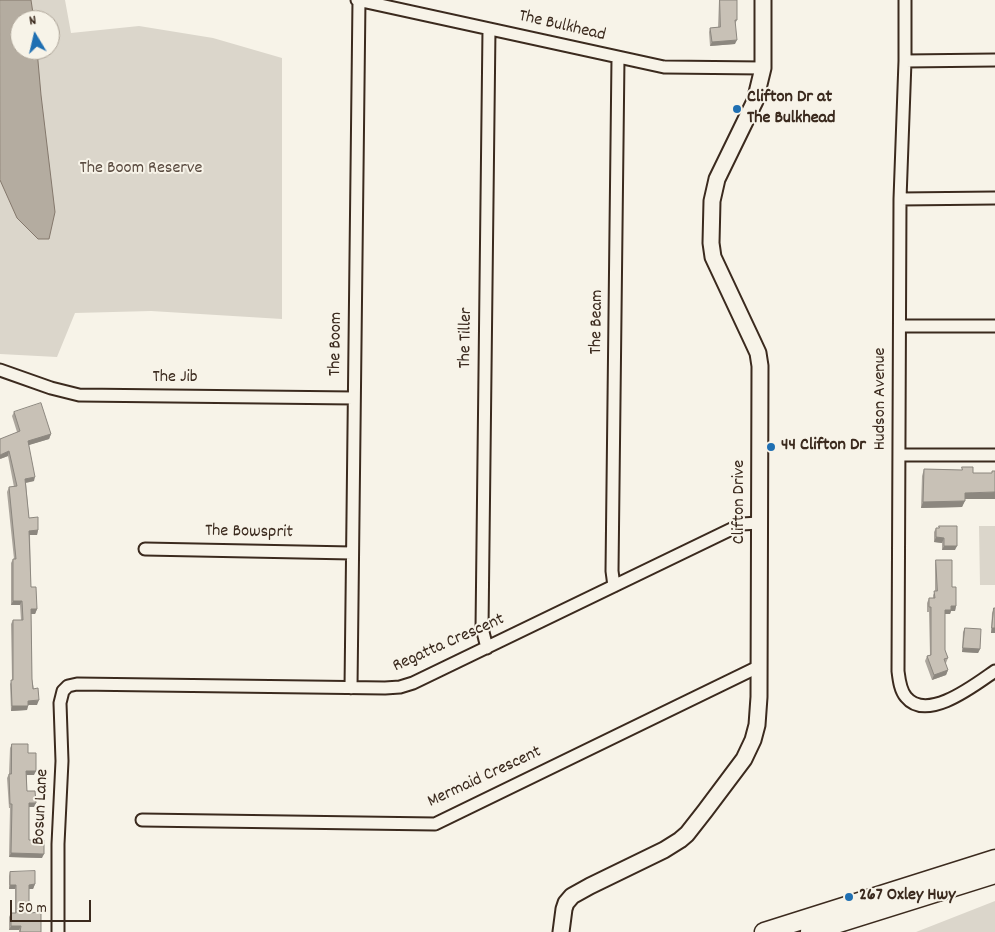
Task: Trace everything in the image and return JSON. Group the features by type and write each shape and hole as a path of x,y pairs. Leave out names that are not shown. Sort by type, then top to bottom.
{"main road":[{"path":"764,932 995,859"},
{"path":"810,932 995,874"}],"street":[{"name":"The Bulkhead","path":"358,0 618,58 664,66 763,68"},
{"name":"The Boom","path":"351,688 358,0"},
{"name":"Clifton Drive","path":"562,932 564,909 572,896 664,850 687,834 751,747 757,725 760,666 760,366 758,353 713,257 711,243 712,201 717,179 755,101 763,68 763,0"},
{"name":"Hudson Avenue","path":"905,0 905,61 900,199 898,671 900,685 906,698 918,704 934,705 966,692 995,671"},
{"name":"The Tiller","path":"486,648 482,618 489,29"},
{"name":"The Beam","path":"614,586 612,571 618,58"},
{"path":"905,61 995,60"},
{"path":"900,199 995,198"},
{"path":"900,326 995,326"},
{"name":"The Jib","path":"0,370 51,388 79,395 354,398"},
{"path":"900,455 995,455"},
{"name":"Regatta Crescent","path":"68,686 77,684 400,687 413,683 742,524 760,523"},
{"name":"The Bowsprit","path":"145,549 352,552"},
{"name":"Mermaid Crescent","path":"142,820 434,824 760,666"},
{"name":"Bosun Lane","path":"58,932 58,835 62,761 60,703 62,691 68,686"}],"green space":[{"name":"The Boom Reserve","path":"0,0 65,0 71,33 139,26 213,38 282,58 282,319 151,311 75,313 57,357 0,354"},
{"path":"979,526 995,526 995,585 980,585"},
{"path":"995,901 995,932 916,932"}],"shaded area":[{"path":"0,0 31,0 32,10 10,10 10,60 38,60 55,212 49,239 38,239 17,218 0,180"}],"building":[{"path":"720,0 737,0 737,20 735,20 737,40 712,42 710,28 720,27"},
{"path":"41,403 51,434 28,441 35,477 25,479 29,518 38,517 38,530 29,531 31,587 36,587 37,609 31,609 32,679 33,689 38,688 39,700 28,701 28,706 12,706 13,620 23,620 22,601 13,601 13,559 16,559 9,487 17,486 9,451 0,455 0,439 20,431 14,412"},
{"path":"962,467 973,467 973,473 992,473 992,471 995,471 995,492 965,493 965,501 923,502 924,469 962,470"},
{"path":"939,526 957,526 957,546 944,546 944,538 936,537 936,528 939,528"},
{"path":"936,560 952,560 952,587 956,587 956,606 951,606 951,610 945,610 945,650 948,658 944,659 948,670 934,675 927,656 931,655 931,607 929,607 929,598 935,598 934,591 937,591"},
{"path":"994,608 995,628 992,628"},
{"path":"965,628 981,629 980,649 963,648"},
{"path":"12,744 28,744 28,753 36,753 36,771 26,771 27,791 35,791 36,803 29,803 29,840 44,840 44,854 11,853 12,804 10,804 9,774 11,774"},
{"path":"35,871 35,884 29,885 29,913 41,912 41,932 20,932 21,926 11,926 11,913 16,913 16,885 10,885 10,872"}],"place":[{"name":"Clifton Dr at The Bulkhead","path":"737,109"},
{"name":"44 Clifton Dr","path":"771,447"},
{"name":"267 Oxley Hwy","path":"849,897"}]}
